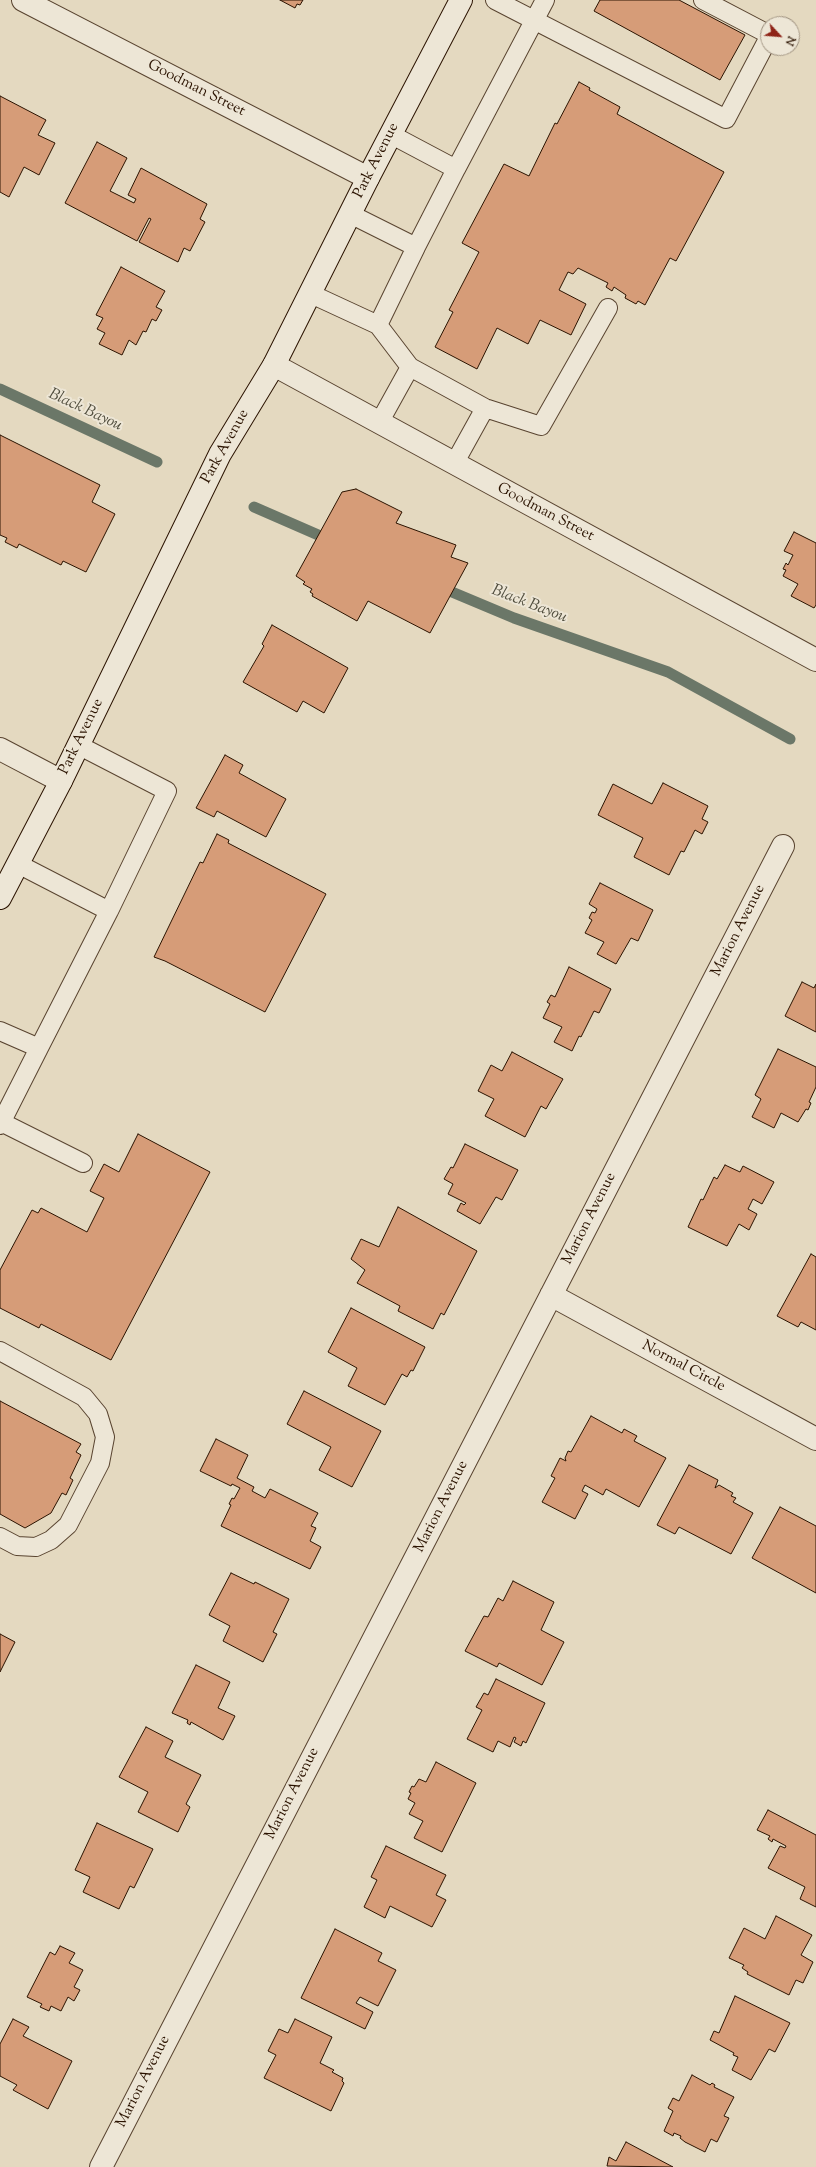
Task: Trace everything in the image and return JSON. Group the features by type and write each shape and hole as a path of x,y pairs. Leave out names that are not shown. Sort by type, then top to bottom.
{"street":[{"name":"Goodman Street","path":"23,0 368,178"},
{"name":"Park Avenue","path":"0,898 61,781 220,454 274,365 311,294 390,134 461,0"},
{"name":"Goodman Street","path":"274,365 816,660"},
{"path":"0,749 61,781"},
{"name":"Marion Avenue","path":"101,2167 783,846"},
{"name":"Normal Circle","path":"551,1295 816,1439"}],"lane":[{"path":"495,0 726,120 760,54"},
{"path":"378,325 456,169 545,0"},
{"path":"703,0 760,30"},
{"path":"390,134 456,169"},
{"path":"350,214 416,248"},
{"path":"311,294 378,325 410,367 485,408 541,426 608,308"},
{"path":"380,423 410,367"},
{"path":"454,464 485,408"},
{"path":"78,745 168,791 1,1124 83,1163"},
{"path":"18,864 109,911"},
{"path":"0,1031 39,1048"},
{"path":"0,1351 84,1397 98,1414 105,1437 100,1463 68,1525 52,1540 36,1546 17,1546 0,1537"}],"building":[{"path":"280,0 303,0 300,5 297,4 295,8"},
{"path":"600,0 679,0 745,35 720,80 594,11"},
{"path":"579,82 590,88 589,90 620,107 617,114 724,172 676,261 670,258 645,305 638,301 636,304 625,298 626,295 614,287 612,291 606,287 608,283 578,268 573,274 568,272 559,290 586,304 571,335 540,320 528,344 497,328 477,369 435,347 453,312 449,310 479,252 462,243 504,164 529,176 555,123 557,124"},
{"path":"0,96 46,120 38,135 55,143 39,175 24,167 9,197 0,192"},
{"path":"97,142 127,158 110,191 134,203 136,199 128,195 141,168 207,204 200,219 205,222 190,251 184,248 178,262 139,242 151,219 149,218 137,241 65,203"},
{"path":"121,267 165,291 156,307 162,310 156,321 152,319 146,332 143,331 136,345 129,340 122,355 99,344 105,333 97,329 103,318 96,315"},
{"path":"0,435 100,485 92,502 115,514 86,572 63,561 61,565 19,544 17,548 5,542 7,538 0,535"},
{"path":"356,489 402,512 396,523 456,545 451,557 468,563 430,633 368,601 357,621 312,596 313,594 310,592 312,589 303,584 305,582 296,576 342,492"},
{"path":"794,532 816,543 816,605 814,608 791,596 798,584 783,576 786,570 783,569 786,563 788,565 793,555 784,551"},
{"path":"272,625 348,668 324,713 303,701 297,712 243,682 264,646 262,644"},
{"path":"225,755 243,765 239,773 286,799 266,837 217,811 214,817 196,808"},
{"path":"663,783 708,806 702,819 708,822 702,834 695,830 684,852 681,851 669,875 634,857 643,838 598,815 613,784 652,804"},
{"path":"217,834 229,840 228,843 326,894 265,1012 165,961 154,957 200,862 203,863"},
{"path":"600,883 653,910 638,941 631,938 616,964 597,954 604,942 585,933 592,920 589,918 592,912 595,913 597,909 589,904"},
{"path":"569,967 611,989 599,1013 594,1011 572,1051 554,1042 562,1027 543,1018 550,1004 547,1002 551,995 555,997"},
{"path":"802,982 814,988 816,984 816,1032 785,1016"},
{"path":"778,1049 816,1067 816,1087 809,1102 811,1103 808,1110 806,1109 798,1122 781,1113 774,1128 752,1117 761,1099 755,1095"},
{"path":"512,1052 563,1079 546,1109 541,1106 525,1137 485,1116 494,1099 478,1091 491,1065 502,1071"},
{"path":"138,1134 210,1172 111,1360 41,1324 39,1328 0,1308 0,1270 32,1210 38,1213 41,1208 87,1232 104,1198 90,1191 104,1164 119,1172"},
{"path":"465,1144 518,1170 502,1200 496,1197 480,1224 457,1211 461,1203 464,1205 466,1203 448,1194 453,1184 444,1179 451,1167 453,1168"},
{"path":"725,1165 740,1172 743,1166 774,1182 762,1204 753,1199 748,1209 757,1214 749,1230 739,1224 727,1246 688,1227 701,1199 703,1200 714,1177 717,1179"},
{"path":"398,1207 477,1251 444,1315 441,1313 433,1329 398,1311 400,1306 357,1283 365,1270 351,1259 361,1239 379,1247"},
{"path":"811,1254 816,1257 816,1330 801,1322 798,1327 777,1316"},
{"path":"351,1308 425,1347 413,1371 411,1370 407,1377 402,1374 385,1405 348,1386 357,1368 328,1352"},
{"path":"304,1391 381,1431 352,1487 319,1470 331,1447 287,1424"},
{"path":"0,1401 81,1444 76,1452 81,1455 70,1478 73,1480 66,1495 62,1493 51,1513 25,1528 0,1514"},
{"path":"591,1416 622,1433 624,1429 637,1436 634,1441 666,1458 639,1507 606,1489 603,1495 585,1485 582,1491 588,1494 575,1519 542,1502 555,1478 551,1476 560,1458 566,1461 565,1458 568,1451 571,1452"},
{"path":"216,1439 248,1455 237,1478 254,1487 252,1491 265,1498 270,1489 318,1513 311,1526 316,1528 310,1541 321,1547 310,1569 221,1526 231,1505 229,1504 232,1498 234,1499 240,1488 232,1484 231,1486 200,1471"},
{"path":"689,1465 718,1480 715,1488 719,1485 733,1493 731,1496 736,1498 733,1502 753,1513 731,1554 679,1527 675,1534 657,1525"},
{"path":"780,1507 816,1526 816,1593 752,1558"},
{"path":"231,1573 254,1584 255,1582 289,1599 273,1632 277,1634 263,1662 223,1641 230,1626 209,1615"},
{"path":"513,1581 554,1602 541,1630 564,1642 542,1685 499,1663 497,1667 465,1651 484,1616 488,1617 498,1598 503,1601"},
{"path":"0,1634 15,1642 0,1672"},
{"path":"196,1665 230,1682 218,1708 235,1716 223,1740 191,1722 190,1725 187,1723 188,1720 172,1713"},
{"path":"496,1679 545,1703 526,1743 523,1741 521,1746 514,1742 516,1738 514,1737 510,1747 498,1741 493,1752 467,1739 482,1710 476,1707 484,1693 488,1695"},
{"path":"146,1727 173,1741 165,1757 201,1775 186,1804 190,1807 178,1832 138,1812 148,1792 119,1777"},
{"path":"436,1762 476,1783 442,1852 414,1838 423,1821 409,1814 415,1803 408,1799 412,1786 414,1787 419,1779 426,1782"},
{"path":"768,1810 816,1835 816,1907 800,1899 805,1887 768,1868 780,1846 785,1848 786,1846 773,1839 772,1842 768,1839 770,1836 757,1830"},
{"path":"97,1823 153,1849 134,1888 130,1886 119,1909 83,1892 90,1877 75,1870"},
{"path":"386,1846 446,1875 436,1895 446,1900 432,1927 390,1906 385,1918 364,1907 377,1880 371,1877"},
{"path":"776,1916 812,1935 801,1955 813,1962 803,1983 796,1980 789,1995 747,1974 748,1972 742,1968 744,1965 729,1958 744,1928 765,1939"},
{"path":"335,1929 382,1953 378,1961 396,1970 378,2006 360,1997 356,2003 373,2012 365,2029 301,1998"},
{"path":"60,1946 75,1953 69,1963 83,1970 74,1987 80,1990 74,2001 68,1997 61,2011 51,2006 49,2011 40,2007 42,2004 27,1997 50,1952 55,1955"},
{"path":"735,1996 790,2023 775,2052 769,2049 751,2080 732,2070 738,2057 733,2055 734,2053 710,2040 714,2031 719,2033"},
{"path":"13,2019 29,2027 23,2036 72,2061 48,2109 13,2090 17,2085 0,2076 0,2044"},
{"path":"295,2019 332,2037 320,2063 334,2070 332,2072 343,2078 342,2081 344,2083 331,2111 264,2078 276,2055 268,2051 279,2029 288,2033"},
{"path":"692,2075 710,2085 712,2083 715,2085 714,2087 734,2097 724,2116 729,2118 717,2142 711,2139 705,2152 685,2142 680,2138 681,2136 674,2133 673,2136 664,2131 673,2111 668,2108 673,2098 679,2101"},
{"path":"626,2142 673,2167 607,2166 609,2157 616,2161"}],"waterway":[{"name":"Black Bayou","path":"0,389 157,462"},
{"name":"Black Bayou","path":"254,507 332,541"},
{"name":"Black Bayou","path":"440,587 514,618 668,672 790,739"}]}
